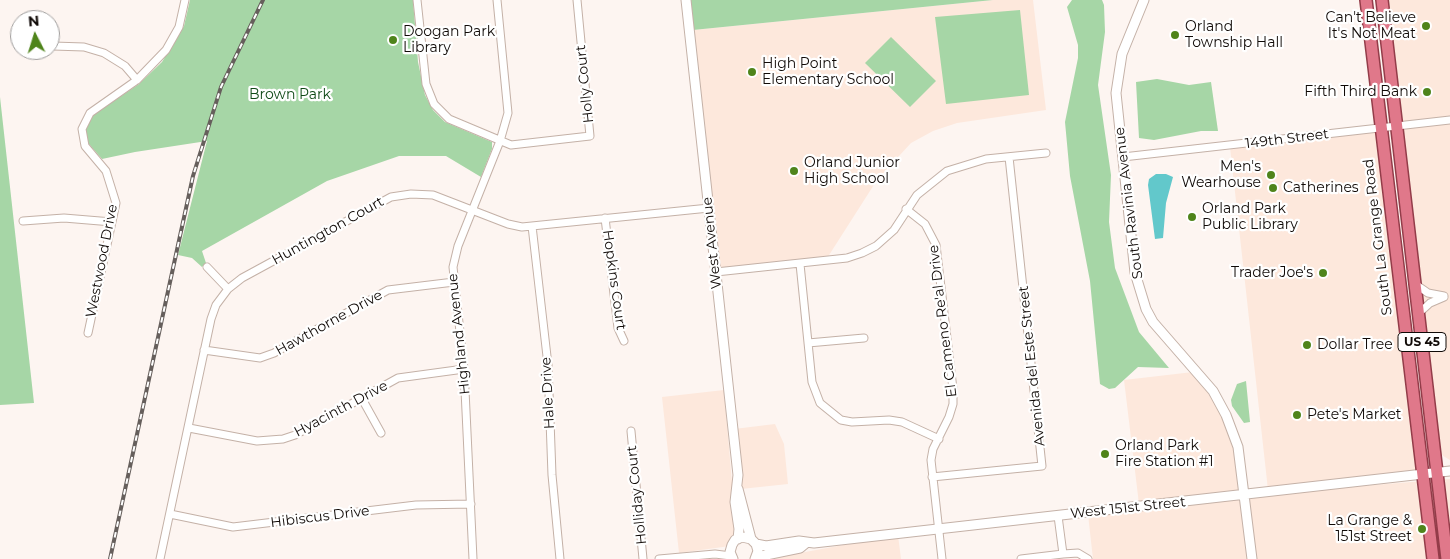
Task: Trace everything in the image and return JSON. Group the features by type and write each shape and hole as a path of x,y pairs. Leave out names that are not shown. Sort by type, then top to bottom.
{"highway":[{"name":"South La Grange Road","path":"1366,0 1433,559"},
{"name":"US 45","path":"1382,0 1447,559"}],"street":[{"name":"Westwood Drive","path":"88,333 116,203 106,171 84,146 82,129 90,113 137,80 166,50 179,27 185,0"},
{"path":"417,0 426,84 434,104 449,119 500,141"},
{"name":"Highland Avenue","path":"473,559 464,369 454,282 454,257 500,141 508,114 497,0"},
{"name":"Holly Court","path":"500,141 511,145 590,136 577,0"},
{"name":"West Avenue","path":"686,0 738,475 735,502 739,528 732,557"},
{"name":"South Ravinia Avenue","path":"1144,0 1122,54 1116,94 1136,273 1143,300 1153,322 1213,391 1226,415 1238,447 1252,559"},
{"path":"60,46 84,47 104,53 125,66 137,80"},
{"name":"149th Street","path":"1123,158 1450,120"},
{"path":"716,272 847,258 862,253 876,246 894,230 906,209 930,182 947,171 979,161 1046,153"},
{"name":"Avenida del Este Street","path":"932,477 1042,466 1009,156"},
{"name":"Huntington Court","path":"160,559 204,350 216,305 228,289 250,274 391,197 410,194 433,195 516,226 709,208"},
{"name":"El Cameno Re'al Drive","path":"906,209 926,224 936,245 953,389 953,404 931,460 942,559"},
{"path":"23,220 64,218 112,222"},
{"name":"Hopkins Court","path":"605,218 618,328 624,341"},
{"name":"Hale Drive","path":"532,226 548,365 552,475 560,559"},
{"path":"800,264 812,382 818,398 828,411 840,420 852,422 889,420 902,422 940,438"},
{"path":"207,267 228,289"},
{"name":"Hawthorne Drive","path":"204,350 260,358 274,353 388,290 454,282"},
{"path":"1414,284 1428,294 1444,296 1430,302 1418,314"},
{"path":"808,344 864,338"},
{"name":"Hyacinth Drive","path":"189,428 252,440 274,441 295,435 398,378 464,369"},
{"path":"361,397 381,433"},
{"name":"Holliday Court","path":"630,431 643,559"},
{"name":"West 151st Street","path":"735,542 753,541 766,546 799,541 806,543 1450,471"},
{"name":"West Avenue","path":"737,486 753,541 758,550 756,558"},
{"name":"Hibiscus Drive","path":"170,514 233,527 416,505 471,504"},
{"path":"1058,516 1063,554"},
{"path":"715,554 735,542"},
{"name":"West 151st Street","path":"756,558 800,548 806,543"},
{"path":"1021,559 1078,553 1088,559"},
{"path":"658,559 715,554 732,557"}],"shaded area":[{"path":"993,0 1033,0 1046,110 957,123 933,131 911,143 877,180 824,263 718,274 693,30"},
{"path":"1387,0 1450,0 1450,460 1440,454"},
{"path":"1379,129 1423,473 1268,490 1230,147"},
{"path":"1193,372 1210,392 1224,415 1235,447 1242,492 1139,504 1124,380"},
{"path":"724,390 737,540 730,546 679,553 662,397"},
{"path":"775,424 784,444 788,484 741,489 734,429"},
{"path":"1450,479 1450,559 1253,559 1247,495"},
{"path":"1242,496 1249,559 1093,559 1088,514"},
{"path":"898,535 901,559 767,559"}],"green space":[{"name":"Brown Park","path":"190,0 413,0 418,62 425,95 433,110 445,122 492,142 492,149 481,177 446,156 399,156 327,181 202,251 206,263 202,267 192,258 178,255 207,141 102,159 88,143 85,129 93,115 139,84 162,62 184,26"},
{"path":"690,0 993,0 693,30"},
{"path":"1072,0 1102,0 1104,5 1105,32 1098,85 1111,175 1109,222 1115,268 1139,332 1169,368 1138,367 1115,388 1109,389 1100,384 1090,281 1070,176 1065,122 1078,58 1078,45 1067,7"},
{"path":"1020,10 1029,95 946,104 935,17"},
{"path":"891,37 936,81 910,107 865,63"},
{"path":"1157,79 1189,85 1211,82 1218,131 1201,131 1154,140 1139,138 1136,82"},
{"path":"0,97 34,403 0,405"},
{"path":"1246,381 1250,422 1244,423 1232,406 1231,400 1237,384"}],"water":[{"path":"1156,174 1166,174 1173,177 1166,203 1163,238 1155,239 1148,185 1149,179"}],"railway":[{"path":"110,559 193,176 221,87 263,0"}],"place":[{"name":"Can't Believe It's Not Meat","path":"1426,26"},
{"name":"Orland Township Hall","path":"1175,35"},
{"name":"Doogan Park Library","path":"393,40"},
{"name":"High Point Elementary School","path":"752,72"},
{"name":"Fifth Third Bank","path":"1427,92"},
{"name":"Orland Junior High School","path":"794,171"},
{"name":"Men's Wearhouse","path":"1271,175"},
{"name":"Catherines","path":"1273,188"},
{"name":"Orland Park Public Library","path":"1192,217"},
{"name":"Trader Joe's","path":"1323,273"},
{"name":"Dollar Tree","path":"1307,345"},
{"name":"Pete's Market","path":"1297,415"},
{"name":"Orland Park Fire Station #1","path":"1105,454"},
{"name":"La Grange & 151st Street","path":"1422,529"}]}
